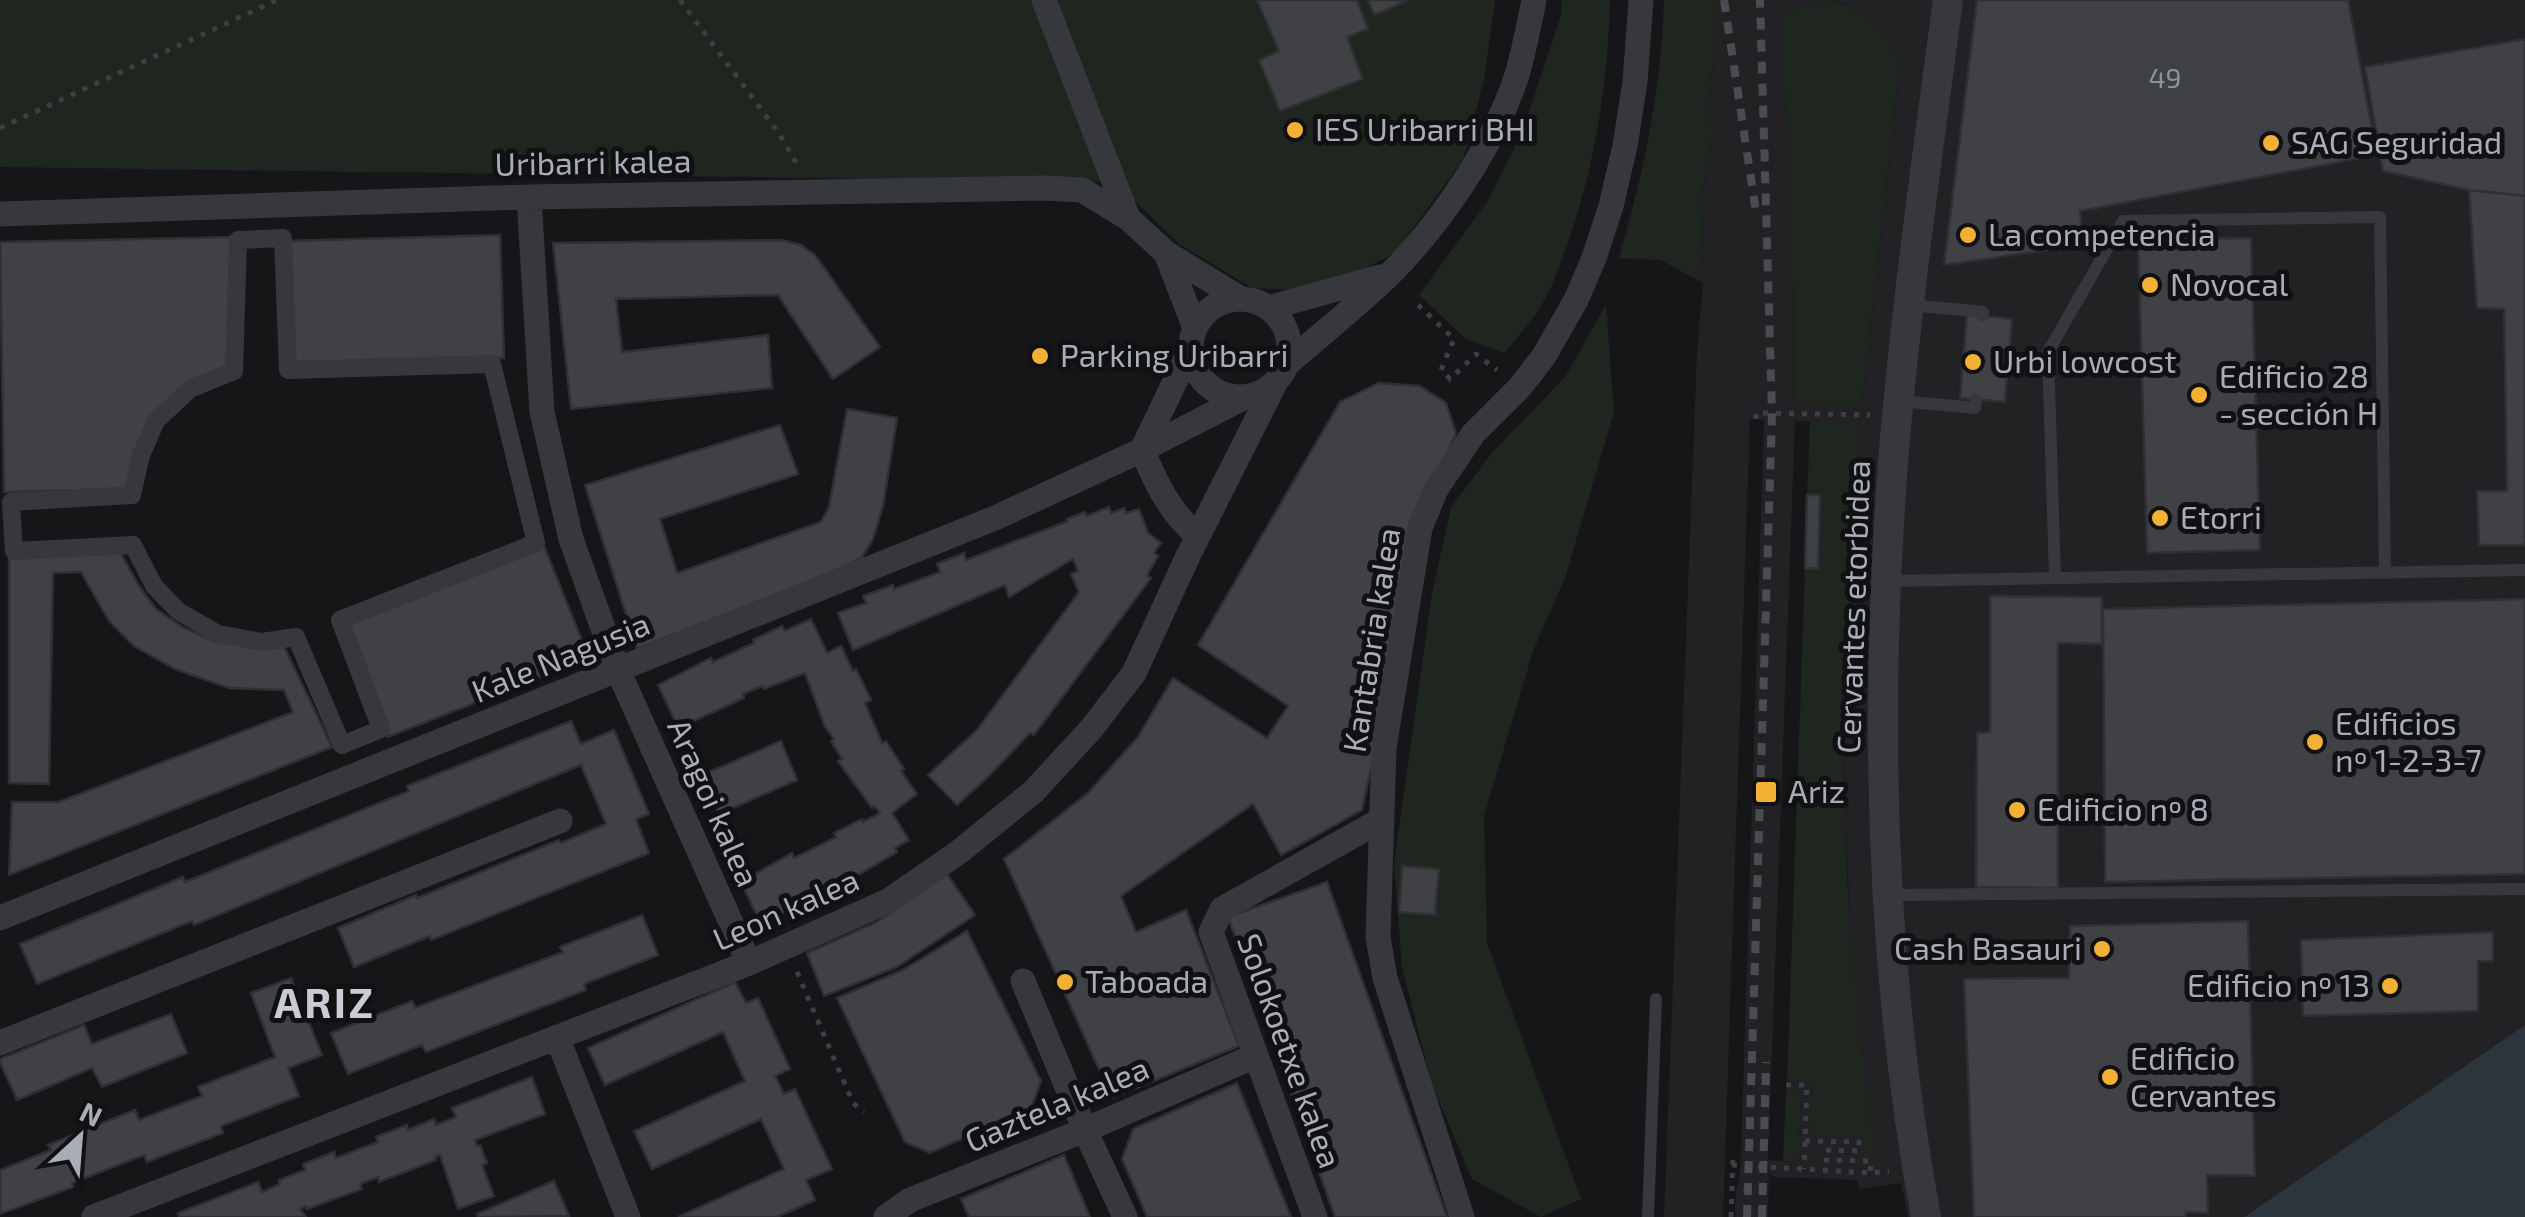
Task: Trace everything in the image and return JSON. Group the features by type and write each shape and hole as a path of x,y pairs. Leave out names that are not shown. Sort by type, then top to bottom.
{"street":[{"path":"1044,0 1128,218"},
{"path":"1280,374 1390,274 1443,210 1491,134 1516,76 1534,0"},
{"name":"Kantabria kalea","path":"1462,1217 1385,978 1378,936 1384,748 1420,528 1436,488 1474,434 1544,356 1576,300 1594,258 1624,146 1635,82 1641,0"},
{"name":"Cervantes etorbidea","path":"1926,1217 1900,1037 1887,895 1883,720 1887,582 1899,408 1948,0"},
{"name":"Uribarri kalea","path":"0,214 811,190 1082,190 1128,218 1166,253 1241,299"},
{"name":"Aragoi kalea","path":"529,197 542,412 571,539 618,670 749,963"},
{"path":"283,238 288,370 492,364 536,543 340,620 382,729 342,745 296,638 262,642 218,634 178,612 154,586 133,545 14,551 7,536 11,502 132,495 141,455 156,421 190,388 234,371 238,240 283,238"},
{"name":"Uribarri kalea","path":"1166,253 1193,338"},
{"path":"1268,308 1390,274"},
{"path":"1198,536 1158,488 1142,450 1202,316 1226,301 1241,299 1268,308 1280,319 1287,334 1289,349 1280,374"},
{"path":"1193,338 1193,364 1201,378 1228,396 1245,397"},
{"name":"Kale Nagusia","path":"0,918 994,518 1261,392 1280,374"},
{"name":"Leon kalea","path":"94,1217 142,1209 749,963 888,900 959,852 1034,790 1092,728 1134,673 1280,374"},
{"name":"Solokoetxe kalea","path":"1314,1217 1211,932 1222,909 1381,820"},
{"path":"0,1043 560,821"},
{"path":"1023,982 1125,1217"},
{"path":"557,1038 628,1217"},
{"name":"Gaztela kalea","path":"886,1217 910,1200 1255,1056"}],"lane":[{"path":"2055,578 2048,352 2123,221 2380,216 2385,572"},
{"path":"1910,305 1983,314"},
{"path":"1899,408 1975,408 1976,399"},
{"path":"1887,582 2525,570"},
{"path":"1887,895 2525,889"},
{"path":"1648,1217 1656,1000"}],"path":[{"path":"0,128 277,0"},
{"path":"680,0 780,135 811,190"},
{"path":"1418,306 1454,339 1441,370 1450,379 1476,354 1520,387"},
{"path":"1756,419 1756,413 1801,417 1899,408"},
{"path":"786,945 853,1103 864,1112"},
{"path":"1786,1085 1806,1086 1804,1170"},
{"path":"1805,1141 1859,1142 1859,1151 1826,1150 1826,1160 1871,1161 1870,1173"},
{"path":"1731,1217 1733,1156"},
{"path":"1732,1165 1776,1164 1804,1170 1870,1173 1917,1168"}],"shaded area":[{"path":"0,0 1495,0 1484,80 1463,160 1395,253 1320,291 1252,288 1179,244 1116,182 0,167"},
{"path":"1562,0 1610,0 1598,126 1585,187 1553,284 1534,317 1505,353 1466,339 1419,295 1489,199 1522,133 1561,15"},
{"path":"1664,0 1715,0 1715,51 1705,117 1714,128 1701,201 1699,281 1661,260 1619,258 1650,130"},
{"path":"1715,0 1832,0 1791,11 1794,402 1852,407 1863,397 1900,64 1844,3 1834,0 2525,0 2525,1025 2244,1217 1908,1217 1901,1183 1860,1189 1857,1180 1775,1177 1769,1173 1768,1217 1735,1217 1741,1156 1764,420 1750,418 1723,1217 1664,1217 1697,351 1703,283 1699,281 1701,201 1714,128 1705,117 1715,51","holes":["1795,421 1860,423 1844,675 1845,823 1853,980 1874,1156 1864,1137 1812,1083 1787,1081 1786,1091 1801,1092 1798,1162 1768,1160"]},
{"path":"1832,0 1872,25 1900,64 1863,397 1852,407 1794,403 1782,16"},
{"path":"1606,305 1614,412 1565,578 1533,651 1484,816 1487,943 1581,1199 1541,1217 1472,1179 1432,1085 1402,967 1394,864 1432,593 1451,507 1492,453 1565,377"},
{"path":"1810,421 1860,422 1846,673 1845,823 1852,948 1875,1156 1864,1156 1864,1137 1810,1135 1812,1083 1787,1081 1805,568 1817,569 1819,495 1807,495"},
{"path":"2525,1025 2525,1217 2244,1217"},
{"path":"1786,1091 1801,1091 1799,1162 1783,1161"}],"building":[{"path":"1257,0 1357,0 1368,29 1347,37 1363,79 1280,111 1259,60 1279,51"},
{"path":"1368,0 1409,0 1374,15"},
{"path":"1977,0 2348,0 2377,155 2080,211 2083,245 1944,265"},
{"path":"2525,39 2525,196 2469,190 2383,171 2365,67"},
{"path":"2469,190 2525,196 2525,545 2479,545 2477,491 2507,491 2504,309 2477,308"},
{"path":"500,235 504,358 288,364 285,241"},
{"path":"235,237 231,367 171,399 128,489 4,492 0,242"},
{"name":"Edificio 28 - sección H","path":"2251,238 2260,550 2147,553 2138,240"},
{"path":"782,240 801,245 815,255 880,347 833,379 778,295 616,299 622,352 768,335 772,388 571,409 553,243"},
{"path":"1967,314 2012,319 2005,402 1960,398"},
{"path":"1379,383 1420,386 1446,403 1456,433 1413,536 1388,689 1362,810 1281,855 1253,804 1121,896 1136,932 1186,910 1239,1046 1112,1098 1004,859 1088,793 1138,737 1173,678 1267,738 1288,706 1198,645 1340,402"},
{"path":"847,409 897,418 883,506 873,539 862,557 841,569 637,649 585,485 780,425 798,474 660,519 677,573 821,522 829,507"},
{"path":"1807,495 1820,495 1818,569 1805,568"},
{"path":"1109,507 1111,513 1124,508 1126,513 1139,509 1148,533 1161,543 1147,575 1151,578 1034,735 1030,733 957,805 928,775 977,730 1079,592 1071,574 1078,571 1073,559 1009,597 1005,585 853,650 838,613 866,603 863,596 940,572 937,564 964,553 966,560 1085,512 1087,516"},
{"path":"117,546 156,609 184,628 214,641 281,640 332,747 9,875 12,802 59,802 293,712 284,690 229,688 175,669 134,646 109,621 81,572 53,573 49,784 9,783 9,552"},
{"path":"544,546 589,658 388,737 344,625"},
{"name":"Edificio nº 8","path":"1990,596 2102,597 2102,644 2058,643 2058,888 1976,887 1977,733 1990,732"},
{"name":"Edificios nº 1-2-3-7","path":"2525,599 2525,874 2105,882 2103,609"},
{"path":"811,619 827,653 841,646 853,671 856,669 871,700 865,703 882,743 886,741 917,794 892,813 909,840 895,848 897,852 848,881 846,877 822,889 825,893 775,917 773,913 759,920 741,882 792,853 794,858 836,837 834,833 880,813 872,808 838,761 842,759 805,673 743,694 744,698 689,723 687,719 676,723 658,685 711,658 713,662 754,643 753,640 782,626 785,631"},
{"path":"571,721 581,744 614,730 649,814 636,819 649,853 354,967 338,928 606,824 581,765 194,925 192,921 37,984 20,944 183,877 185,882 409,791 407,786"},
{"path":"781,741 797,780 719,814 702,775"},
{"path":"1402,866 1439,869 1435,915 1399,912"},
{"path":"947,874 975,915 897,967 824,996 807,953 877,922"},
{"path":"1327,882 1447,1217 1335,1217 1228,917"},
{"path":"642,915 658,955 584,984 586,990 426,1052 422,1045 348,1074 331,1033 412,1001 415,1008 563,952 560,947"},
{"name":"Edificio Cervantes","path":"2248,921 2255,1176 2207,1175 2208,1213 2186,1212 2186,1217 1974,1217 1964,979 2069,978 2070,926"},
{"path":"967,931 1041,1081 1031,1108 930,1153 905,1142 837,998 903,970"},
{"name":"Edificio nº 13","path":"2493,932 2493,961 2478,961 2478,1011 2303,1016 2301,940"},
{"path":"291,978 322,1055 288,1068 299,1096 221,1126 223,1133 147,1162 144,1155 0,1214 0,1170 51,1150 48,1145 135,1110 139,1120 202,1096 198,1087 275,1057 251,993"},
{"path":"735,982 746,1003 758,998 790,1069 775,1076 784,1094 795,1089 832,1169 806,1180 815,1200 777,1217 678,1217 784,1169 761,1119 652,1169 634,1131 745,1081 723,1032 605,1085 588,1048"},
{"path":"171,1014 187,1053 102,1087 92,1068 17,1100 0,1062 84,1025 92,1044"},
{"path":"532,1077 545,1114 475,1140 487,1163 482,1165 494,1196 458,1209 440,1155 379,1182 378,1177 360,1184 362,1189 300,1209 306,1217 179,1217 178,1213 258,1182 262,1192 305,1170 303,1164 334,1152 336,1158 378,1142 376,1137 407,1125 408,1130 434,1119 436,1125 456,1117 452,1108"},
{"path":"1237,1083 1291,1217 1147,1217 1122,1159 1133,1129"},
{"path":"1064,1155 1090,1217 969,1217 961,1199"},
{"path":"554,1181 569,1216 478,1217 477,1214"}],"railway":[{"path":"1724,0 1756,212"},
{"path":"1747,1217 1772,413 1760,0"},
{"path":"1762,1217 1766,1062"}],"place":[{"name":"IES Uribarri BHI","path":"1295,130"},
{"name":"SAG Seguridad","path":"2271,143"},
{"name":"La competencia","path":"1968,235"},
{"name":"Novocal","path":"2150,285"},
{"name":"Parking Uribarri","path":"1040,356"},
{"name":"Urbi lowcost","path":"1973,362"},
{"name":"Edificio 28 - sección H","path":"2199,395"},
{"name":"Etorri","path":"2160,518"},
{"name":"Edificios nº 1-2-3-7","path":"2315,742"},
{"name":"Ariz","path":"1766,792"},
{"name":"Edificio nº 8","path":"2017,810"},
{"name":"Cash Basauri","path":"2102,949"},
{"name":"Taboada","path":"1065,982"},
{"name":"Edificio nº 13","path":"2390,986"},
{"name":"Edificio Cervantes","path":"2110,1077"}],"district":[{"name":"ARIZ","path":"325,1003"}]}
